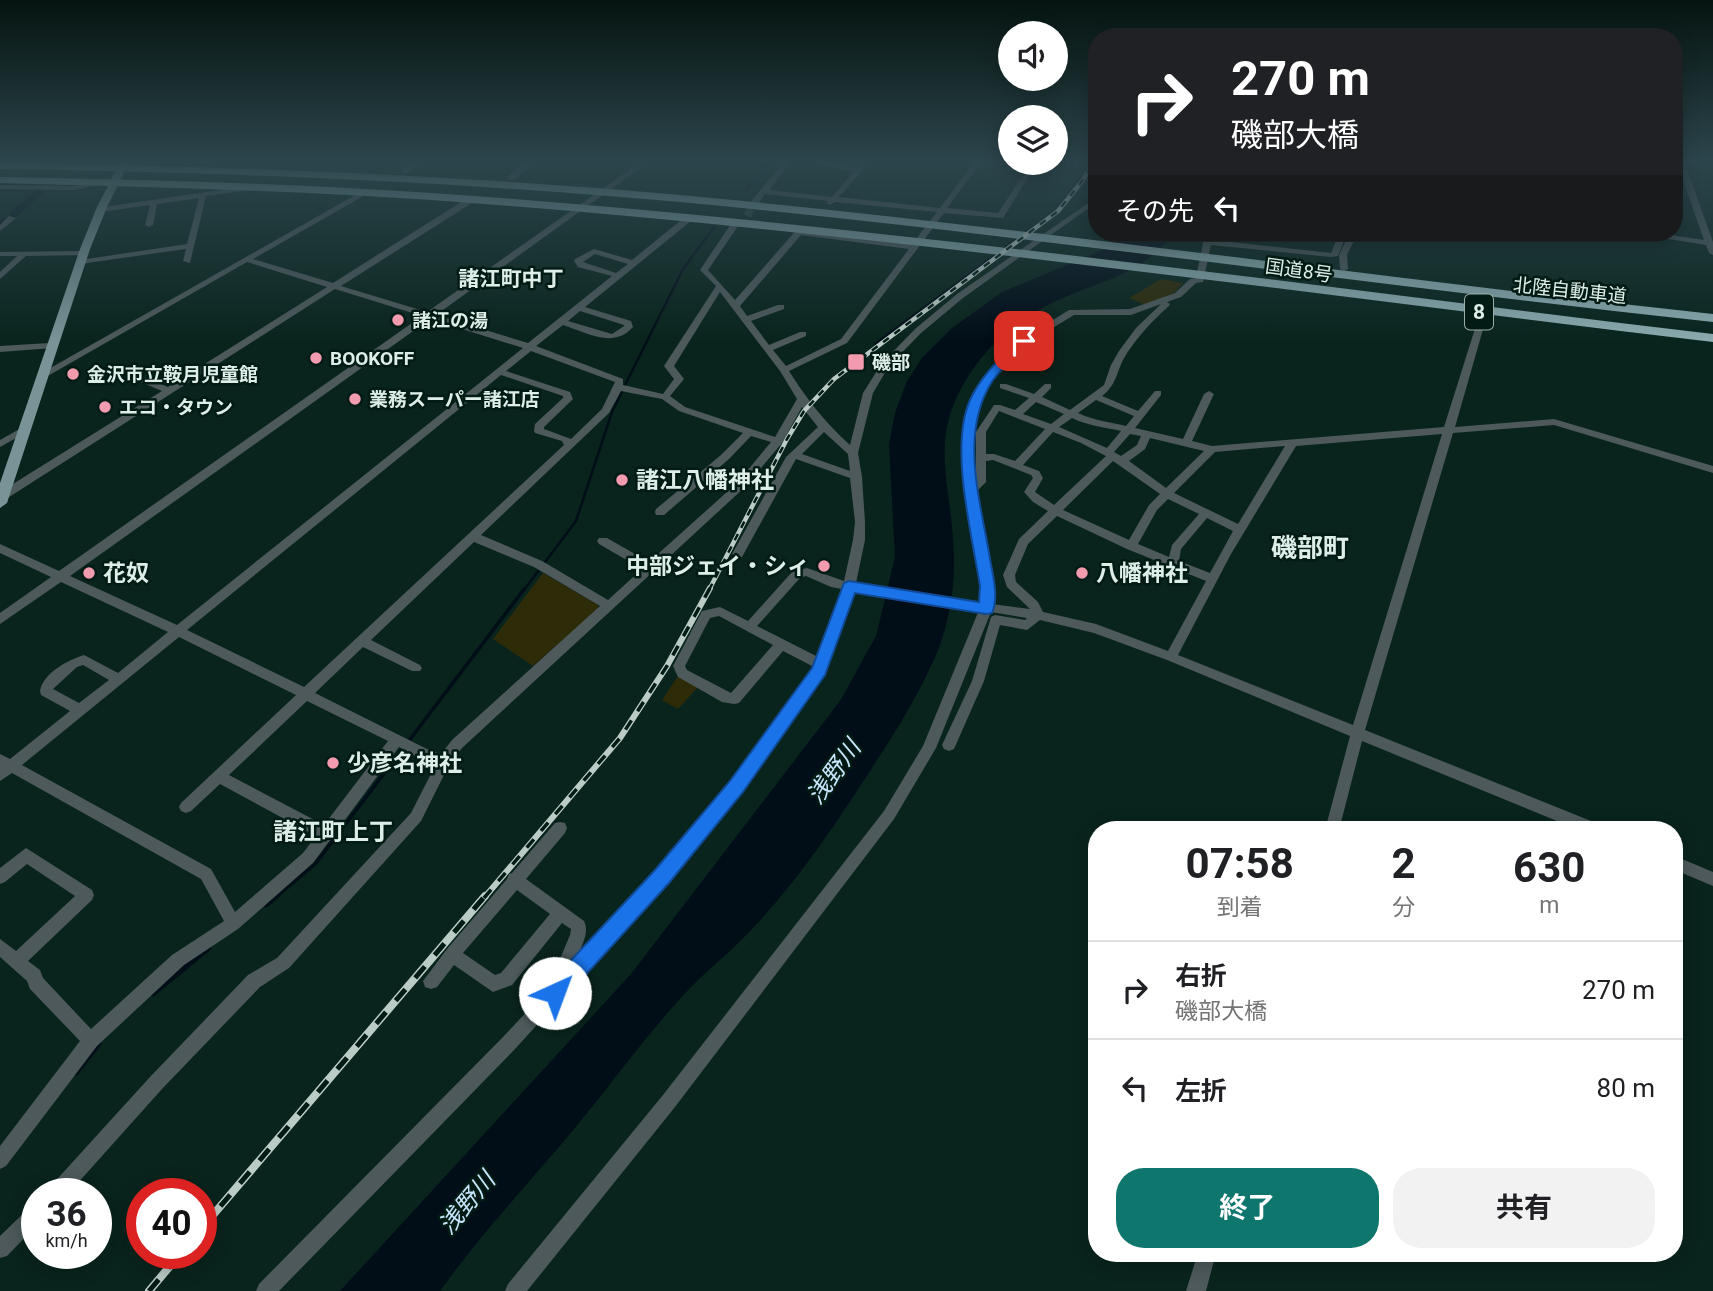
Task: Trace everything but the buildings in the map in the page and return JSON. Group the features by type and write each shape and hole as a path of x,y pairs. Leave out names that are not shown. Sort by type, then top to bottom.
{"highway":[{"name":"国道8号","path":"748,221 801,231 833,232 1713,338"},
{"name":"北陸自動車道","path":"832,221 1713,325"},
{"name":"北陸自動車道","path":"891,221 1713,318"},
{"name":"国道8号","path":"966,221 1088,236"},
{"name":"国道8号","path":"1139,242 1344,269 1713,309"}],"main road":[{"path":"1,499 43,375 50,346 96,221"}],"street":[{"path":"187,261 197,221"},
{"path":"43,375 312,221"},
{"path":"1,499 437,221"},
{"path":"0,619 562,221"},
{"path":"233,924 206,874 184,865 4,767 80,710 685,221"},
{"path":"740,221 704,270 720,286 785,370 824,427 853,453"},
{"path":"785,370 844,341 933,221"},
{"path":"266,1291 555,993 662,877 736,786 822,665 849,587 859,540 857,477 853,453 868,393 885,365 918,331 960,296 1066,221"},
{"path":"1701,221 1713,253"},
{"path":"735,306 801,231 914,247"},
{"path":"1683,239 1710,243"},
{"path":"1017,465 1052,428 1109,386 1110,372 1152,315 1193,281 1200,280 1207,242"},
{"path":"1242,242 1331,255 1335,254 1340,242"},
{"path":"1344,269 1343,255 1349,242"},
{"path":"0,254 82,258 191,246"},
{"path":"619,276 581,265 578,261 594,251 634,263"},
{"path":"0,277 24,254"},
{"path":"186,807 606,411 620,381 530,347 246,259"},
{"path":"665,397 679,379 669,366 720,286"},
{"path":"515,1291 669,1101 889,814 929,748 987,586 972,489 968,438 976,401 989,377 1024,341 1072,312 1130,313 1178,295"},
{"path":"744,320 781,307"},
{"path":"563,322 612,337 620,335 629,327 628,323 581,308"},
{"path":"1334,821 1358,732 1482,319 1480,312"},
{"path":"767,349 803,334"},
{"path":"0,349 50,346"},
{"path":"500,372 566,394 568,399 539,426 540,431 566,439 569,446"},
{"path":"127,373 171,391"},
{"path":"1003,386 1034,397 1091,424 1098,422 1212,449 1553,422 1713,470"},
{"path":"1012,412 1048,386"},
{"path":"618,387 665,397 682,409 778,441"},
{"path":"1038,615 1034,604 1011,584 1009,575 1023,542 1114,457 1128,430 1158,393"},
{"path":"1186,443 1209,394"},
{"path":"1095,396 1140,415"},
{"path":"70,1178 254,981 282,963 416,817 444,761 457,744 741,485 778,441 802,398"},
{"path":"972,489 981,482 981,432 997,407 1052,428 1114,457 1167,494 1240,530"},
{"path":"738,554 790,459 824,427"},
{"path":"0,444 23,430"},
{"path":"660,512 749,432"},
{"path":"1114,457 1141,447 1146,435"},
{"path":"1171,657 1240,530 1292,444"},
{"path":"1131,546 1153,508 1212,449"},
{"path":"796,455 857,477"},
{"path":"981,458 994,457 1035,473 1038,478 1029,492 1034,499 1056,511 1131,546 1213,579"},
{"path":"1173,563 1176,548 1206,513"},
{"path":"474,537 541,566 609,606"},
{"path":"603,541 650,568"},
{"path":"0,548 177,631 427,756 444,761"},
{"path":"749,627 796,575 807,572 849,587 1038,615 1096,629 1171,657 1574,821"},
{"path":"781,645 734,699 727,698 682,673 679,666 706,614 720,611 822,665"},
{"path":"949,745 978,681 995,620 1027,625 1038,615"},
{"path":"362,641 416,668"},
{"path":"80,710 46,691 47,685 73,664 84,660 118,679"},
{"path":"0,1160 91,1040 178,960 233,924 308,858 402,742"},
{"path":"219,777 327,834"},
{"path":"431,981 514,879 560,828"},
{"path":"0,877 26,855 87,895 18,960"},
{"path":"1683,866 1713,879"},
{"path":"514,879 579,926 578,941 557,981 555,993"},
{"path":"452,954 493,984 506,979 561,912"},
{"path":"0,947 18,960 91,1040"},
{"path":"0,1249 21,1228"},
{"path":"1196,1291 1204,1262"}],"shaded area":[{"path":"1161,279 1183,283 1175,292 1146,305 1129,298"},
{"path":"543,573 598,605 598,609 533,666 493,639"},
{"path":"678,676 698,687 678,709 662,700"}],"water":[{"name":"浅野川","path":"1113,242 1166,242 1137,266 1065,297 1029,316 987,351 961,388 946,436 945,459 954,563 951,603 945,630 936,656 896,731 809,860 755,926 691,987 660,1021 440,1291 340,1291 631,974 840,701 876,636 895,557 889,444 895,413 907,381 922,358 952,328 1002,292 1107,248"}],"waterway":[{"path":"0,224 3,221"},
{"path":"875,344 1041,221"},
{"path":"625,385 683,269 715,226"},
{"path":"524,590 576,521 612,412 622,392"},
{"path":"275,898 316,863 525,588"},
{"path":"266,905 277,896"},
{"path":"153,994 209,948"},
{"path":"76,1073 99,1044"}],"railway":[{"path":"709,590 804,411 834,379 1044,221"},
{"path":"484,898 620,738 667,666 710,588"},
{"path":"217,1210 485,896"},
{"path":"149,1291 168,1269"}],"place":[{"name":"諸江の湯","path":"398,320"},
{"name":"BOOKOFF","path":"316,358"},
{"name":"磯部","path":"856,362"},
{"name":"金沢市立鞍月児童館","path":"73,374"},
{"name":"業務スーパー諸江店","path":"355,399"},
{"name":"エコ・タウン","path":"105,407"},
{"name":"諸江八幡神社","path":"622,480"},
{"name":"中部ジェイ・シィ","path":"824,566"},
{"name":"花奴","path":"89,573"},
{"name":"八幡神社","path":"1082,573"},
{"name":"少彦名神社","path":"333,763"}],"district":[{"name":"諸江町中丁","path":"511,279"},
{"name":"磯部町","path":"1310,548"},
{"name":"諸江町上丁","path":"333,832"}],"route":[{"path":"555,993 662,877 736,786 819,671 849,587 986,608 987,586 967,454 968,427 976,401 989,377 1024,341"}]}
